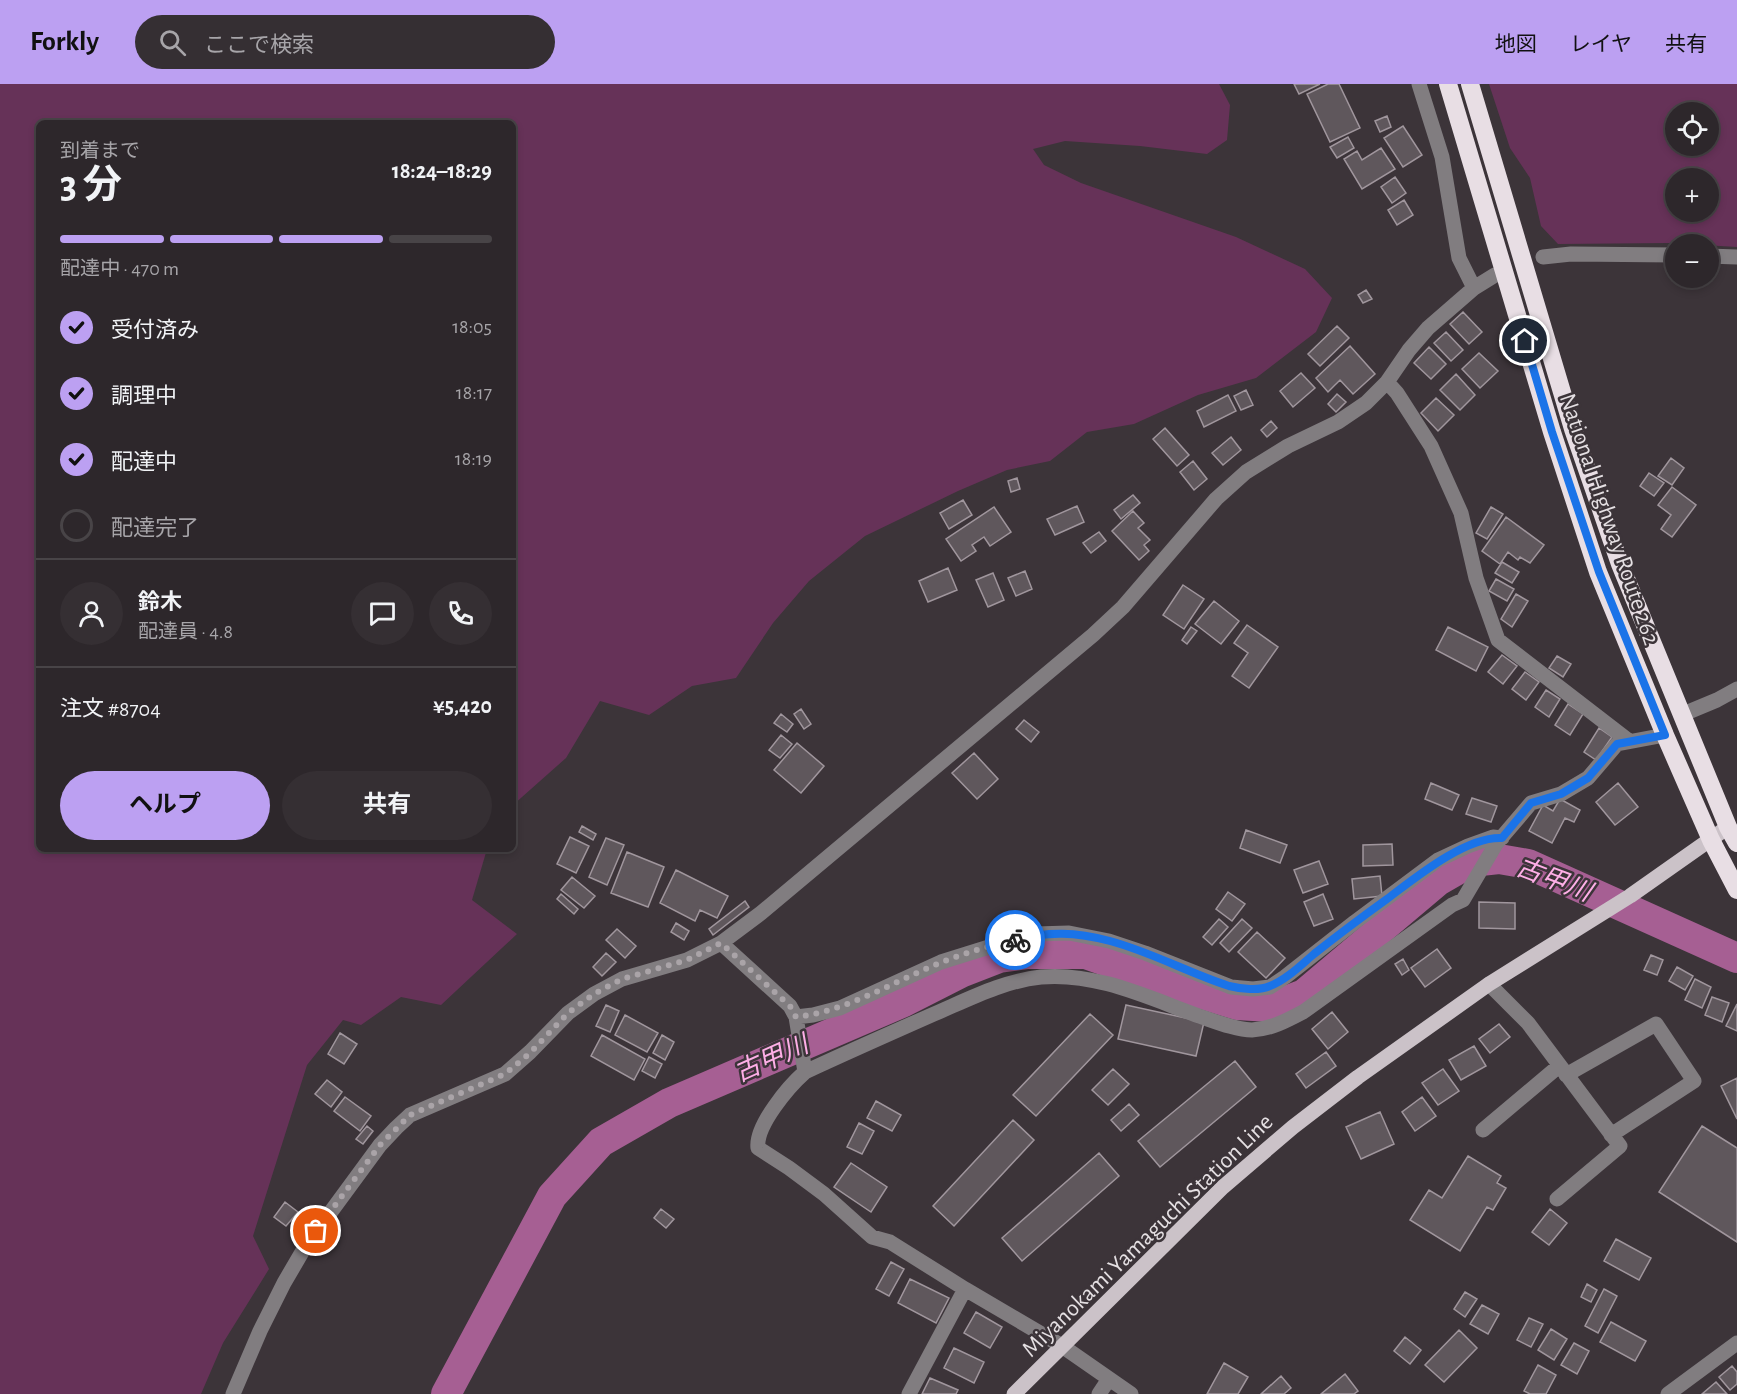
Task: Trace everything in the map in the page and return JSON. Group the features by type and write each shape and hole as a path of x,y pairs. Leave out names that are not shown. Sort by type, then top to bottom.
{"highway":[{"name":"National Highway Route 262","path":"1448,84 1552,432 1599,572 1665,735 1711,840 1737,890"},
{"name":"National Highway Route 262","path":"1470,84 1573,429 1620,564 1682,715 1734,830"}],"main road":[{"name":"Miyanokami Yamaguchi Station Line","path":"1014,1394 1223,1187 1293,1127 1358,1077 1489,984 1630,896 1711,840 1734,830"}],"street":[{"path":"1419,84 1442,157 1460,258 1474,288"},
{"path":"1543,257 1571,254 1665,255"},
{"path":"1719,256 1737,257"},
{"path":"233,1394 260,1331 305,1247 380,1145 410,1115 505,1074 530,1053 568,1013 594,994 622,979 687,960 721,943 761,913 1093,635 1123,607 1216,499 1246,472 1288,446 1338,422 1366,403 1387,382 1409,350 1428,328 1474,288 1495,275"},
{"path":"1387,382 1397,393 1431,446 1461,513 1476,578 1498,640 1629,741"},
{"path":"1682,715 1737,689"},
{"path":"1131,1394 1062,1346 890,1242 872,1237 824,1194 758,1148 757,1140 767,1120 804,1069 1005,984 1041,977 1079,977 1106,983 1222,1024 1250,1030 1277,1026 1303,1012 1452,905 1463,900 1499,841 1531,803 1561,794 1588,778 1617,744 1665,735"},
{"path":"797,1024 813,1015 840,1008 941,962 1036,934 1069,933 1109,941 1231,987 1253,989 1270,987 1438,860 1493,837 1499,841"},
{"path":"721,943 790,1006 797,1024 804,1069"},
{"path":"1489,984 1528,1023 1620,1146 1557,1199"},
{"path":"1483,1130 1563,1070 1656,1024 1694,1081 1611,1135"},
{"path":"909,1394 965,1289"},
{"path":"1668,1394 1737,1343"},
{"path":"1099,1394 1108,1378"}],"shaded area":[{"path":"0,84 1219,84 1230,105 1227,140 1207,154 1140,146 1065,141 1033,149 1044,165 1081,183 1236,237 1305,269 1332,298 1316,332 1256,378 1198,395 1134,424 1087,432 1050,461 1007,470 865,536 809,581 773,623 736,678 692,686 649,715 600,701 566,758 516,802 516,120 36,120 36,852 486,852 472,900 517,934 441,1005 401,997 361,1025 343,1020 307,1065 253,1236 269,1269 223,1343 201,1394 0,1394"},
{"path":"1489,84 1737,84 1737,247 1719,246 1719,234 1665,234 1665,243 1558,244 1541,226 1530,178 1510,148"}],"building":[{"path":"1294,84 1320,84 1299,94"},
{"path":"1328,84 1339,84 1360,128 1330,142 1307,94"},
{"path":"1387,116 1391,127 1380,132 1375,121"},
{"path":"1403,126 1422,155 1403,167 1384,138"},
{"path":"1348,137 1354,148 1337,158 1330,147"},
{"path":"1381,148 1395,169 1362,189 1344,159 1357,151 1362,160"},
{"path":"1395,177 1406,193 1392,203 1381,187"},
{"path":"1404,200 1413,215 1397,225 1388,210"},
{"path":"1366,290 1372,299 1363,303 1358,295"},
{"path":"1463,312 1482,332 1469,344 1450,324"},
{"path":"1337,326 1349,338 1320,366 1308,354"},
{"path":"1446,332 1463,350 1451,361 1434,343"},
{"path":"1350,346 1375,374 1353,394 1340,380 1328,392 1316,378"},
{"path":"1429,347 1446,364 1431,379 1414,363"},
{"path":"1479,353 1498,371 1480,388 1462,369"},
{"path":"1301,373 1315,388 1293,407 1280,391"},
{"path":"1456,374 1475,395 1460,410 1440,390"},
{"path":"1246,390 1253,405 1241,410 1234,396"},
{"path":"1337,394 1346,402 1336,412 1328,404"},
{"path":"1228,395 1236,411 1204,427 1197,411"},
{"path":"1436,398 1454,415 1438,431 1421,413"},
{"path":"1271,421 1277,428 1267,437 1261,430"},
{"path":"1165,428 1189,455 1177,466 1153,439"},
{"path":"1231,437 1241,450 1223,465 1212,453"},
{"path":"1671,458 1684,468 1672,485 1658,476"},
{"path":"1193,461 1207,479 1194,490 1180,472"},
{"path":"1649,473 1664,483 1654,496 1640,486"},
{"path":"1017,478 1020,489 1011,492 1008,481"},
{"path":"1672,487 1696,505 1672,537 1661,529 1671,515 1658,505"},
{"path":"1133,495 1140,503 1121,519 1114,510"},
{"path":"963,500 972,515 949,529 940,513"},
{"path":"1077,506 1084,522 1055,535 1047,519"},
{"path":"994,507 1011,532 990,546 984,537 972,545 976,551 961,561 946,539"},
{"path":"1491,507 1503,514 1487,539 1476,533"},
{"path":"1133,511 1144,523 1138,528 1150,540 1144,545 1149,551 1139,560 1112,531"},
{"path":"1506,517 1544,545 1530,563 1520,557 1518,560 1508,552 1500,564 1482,551"},
{"path":"1099,532 1106,541 1091,553 1083,543"},
{"path":"1502,562 1519,572 1512,583 1495,573"},
{"path":"948,568 957,590 928,602 919,581"},
{"path":"1025,571 1032,589 1016,596 1008,578"},
{"path":"993,573 1004,600 988,607 976,580"},
{"path":"1496,579 1514,589 1507,601 1489,591"},
{"path":"1183,585 1204,599 1184,629 1163,615"},
{"path":"1516,594 1528,601 1512,627 1501,619"},
{"path":"1214,601 1239,621 1221,644 1195,624"},
{"path":"1247,625 1278,647 1249,688 1232,676 1248,653 1234,643"},
{"path":"1191,627 1197,631 1187,644 1182,640"},
{"path":"1448,627 1488,647 1476,671 1436,650"},
{"path":"1502,655 1517,666 1503,684 1488,672"},
{"path":"1557,656 1571,664 1563,677 1549,668"},
{"path":"1525,672 1539,682 1526,700 1512,689"},
{"path":"1546,690 1560,699 1549,717 1535,707"},
{"path":"1568,704 1583,714 1570,735 1555,725"},
{"path":"801,709 811,724 804,729 794,714"},
{"path":"781,714 793,724 787,732 774,723"},
{"path":"1024,720 1039,732 1031,742 1016,729"},
{"path":"1599,728 1612,737 1596,760 1584,752"},
{"path":"781,735 792,744 780,758 769,750"},
{"path":"797,743 824,766 801,793 774,770"},
{"path":"974,753 998,779 977,799 952,773"},
{"path":"1431,783 1459,795 1452,810 1425,799"},
{"path":"1618,783 1638,807 1615,825 1596,802"},
{"path":"1472,798 1497,806 1491,822 1466,814"},
{"path":"1560,799 1580,810 1574,822 1565,818 1552,843 1529,831 1543,805 1553,811"},
{"path":"582,826 596,834 593,840 579,832"},
{"path":"1246,830 1287,845 1280,863 1240,848"},
{"path":"570,837 589,846 576,873 557,864"},
{"path":"606,838 624,845 607,885 589,877"},
{"path":"1392,844 1393,865 1363,866 1363,845"},
{"path":"627,852 664,867 648,907 611,893"},
{"path":"1319,861 1328,884 1303,893 1294,870"},
{"path":"676,870 728,896 717,918 700,910 695,921 660,903"},
{"path":"1380,876 1382,896 1354,899 1352,879"},
{"path":"572,877 595,896 584,908 561,890"},
{"path":"1228,892 1245,904 1232,921 1216,909"},
{"path":"561,894 578,909 574,914 557,899"},
{"path":"1323,894 1333,919 1314,926 1304,902"},
{"path":"745,901 749,907 713,935 709,929"},
{"path":"1479,902 1515,903 1515,929 1479,928"},
{"path":"1219,919 1228,927 1212,945 1203,937"},
{"path":"1242,919 1252,928 1229,952 1220,943"},
{"path":"676,923 689,931 684,940 671,932"},
{"path":"617,929 636,946 625,958 606,940"},
{"path":"1257,932 1285,958 1266,978 1238,952"},
{"path":"1437,949 1451,968 1425,987 1411,968"},
{"path":"606,953 616,962 602,976 593,967"},
{"path":"1651,955 1663,960 1657,975 1644,970"},
{"path":"1403,959 1409,970 1402,975 1395,964"},
{"path":"1677,967 1693,976 1685,990 1669,981"},
{"path":"1695,979 1711,987 1702,1008 1685,1000"},
{"path":"1712,997 1729,1003 1722,1022 1705,1015"},
{"path":"1737,1004 1737,1031 1726,1026"},
{"path":"606,1005 619,1011 610,1032 596,1026"},
{"path":"1126,1005 1204,1022 1196,1056 1118,1039"},
{"path":"1332,1012 1348,1032 1328,1049 1312,1029"},
{"path":"1090,1014 1113,1035 1036,1116 1013,1095"},
{"path":"625,1015 658,1033 647,1052 615,1035"},
{"path":"1499,1024 1510,1037 1490,1053 1479,1039"},
{"path":"340,1033 357,1044 344,1064 328,1054"},
{"path":"602,1035 645,1059 634,1080 591,1056"},
{"path":"662,1035 674,1042 665,1060 653,1053"},
{"path":"1474,1046 1486,1066 1461,1080 1449,1060"},
{"path":"1326,1052 1336,1066 1306,1088 1296,1074"},
{"path":"649,1057 662,1064 655,1078 642,1071"},
{"path":"1235,1061 1256,1087 1160,1167 1138,1141"},
{"path":"1113,1069 1129,1084 1108,1105 1092,1090"},
{"path":"1443,1069 1459,1091 1438,1105 1422,1083"},
{"path":"1737,1078 1737,1119 1721,1086"},
{"path":"327,1080 342,1092 331,1107 315,1094"},
{"path":"345,1097 371,1116 360,1131 334,1111"},
{"path":"1422,1097 1436,1116 1415,1131 1402,1112"},
{"path":"876,1101 901,1115 892,1131 867,1118"},
{"path":"1129,1104 1139,1115 1121,1131 1111,1120"},
{"path":"1380,1112 1394,1144 1361,1159 1346,1127"},
{"path":"1013,1120 1034,1140 954,1226 933,1206"},
{"path":"859,1123 874,1131 862,1154 847,1147"},
{"path":"367,1126 373,1131 363,1144 356,1139"},
{"path":"1702,1126 1737,1148 1737,1242 1659,1192"},
{"path":"1099,1153 1119,1176 1022,1261 1002,1238"},
{"path":"1468,1156 1501,1176 1497,1183 1506,1188 1493,1210 1487,1207 1460,1251 1410,1220 1429,1190 1442,1198"},
{"path":"851,1163 887,1187 871,1212 834,1187"},
{"path":"285,1202 298,1212 286,1226 274,1217"},
{"path":"661,1209 674,1219 666,1228 654,1218"},
{"path":"1550,1209 1567,1223 1549,1245 1532,1232"},
{"path":"1616,1239 1651,1258 1639,1280 1604,1261"},
{"path":"891,1262 904,1269 889,1296 876,1289"},
{"path":"910,1279 949,1298 936,1323 898,1303"},
{"path":"1587,1284 1597,1290 1591,1302 1581,1297"},
{"path":"1604,1289 1617,1296 1598,1333 1585,1326"},
{"path":"1465,1292 1477,1299 1465,1317 1454,1309"},
{"path":"1482,1305 1499,1314 1488,1334 1470,1324"},
{"path":"976,1312 1002,1327 990,1348 964,1333"},
{"path":"1529,1318 1543,1324 1531,1347 1517,1340"},
{"path":"1611,1322 1646,1341 1635,1361 1600,1342"},
{"path":"1551,1329 1567,1339 1554,1360 1538,1350"},
{"path":"1459,1330 1477,1348 1444,1382 1425,1365"},
{"path":"1405,1337 1421,1350 1410,1364 1394,1351"},
{"path":"1574,1343 1589,1351 1577,1374 1561,1365"},
{"path":"954,1348 984,1362 974,1383 944,1368"},
{"path":"1224,1363 1248,1377 1238,1394 1207,1394"},
{"path":"1538,1365 1556,1375 1546,1394 1530,1394 1524,1391"},
{"path":"1732,1366 1737,1372 1737,1384 1730,1390 1719,1377"},
{"path":"1345,1374 1358,1391 1354,1394 1321,1394"},
{"path":"1281,1376 1291,1388 1284,1394 1261,1394"},
{"path":"930,1378 958,1390 956,1394 922,1394"},
{"path":"1716,1382 1727,1394 1702,1394"}],"waterway":[{"name":"古甲川","path":"446,1394 552,1196 601,1142 669,1103 904,1002 963,972 999,958 1028,954 1086,954 1237,1005 1270,1007 1304,994 1438,881 1471,862 1499,859 1528,864 1737,958"}],"way so far":[{"path":"316,1231 380,1145 410,1115 505,1074 530,1053 568,1013 594,994 622,979 687,960 721,943 790,1006 796,1017 840,1008 941,962 1015,940"}],"route":[{"path":"1015,940 1036,934 1069,933 1109,941 1231,987 1253,989 1270,987 1438,860 1493,837 1502,838 1531,803 1561,794 1588,778 1617,744 1665,735 1599,572 1552,432 1525,341"}]}
